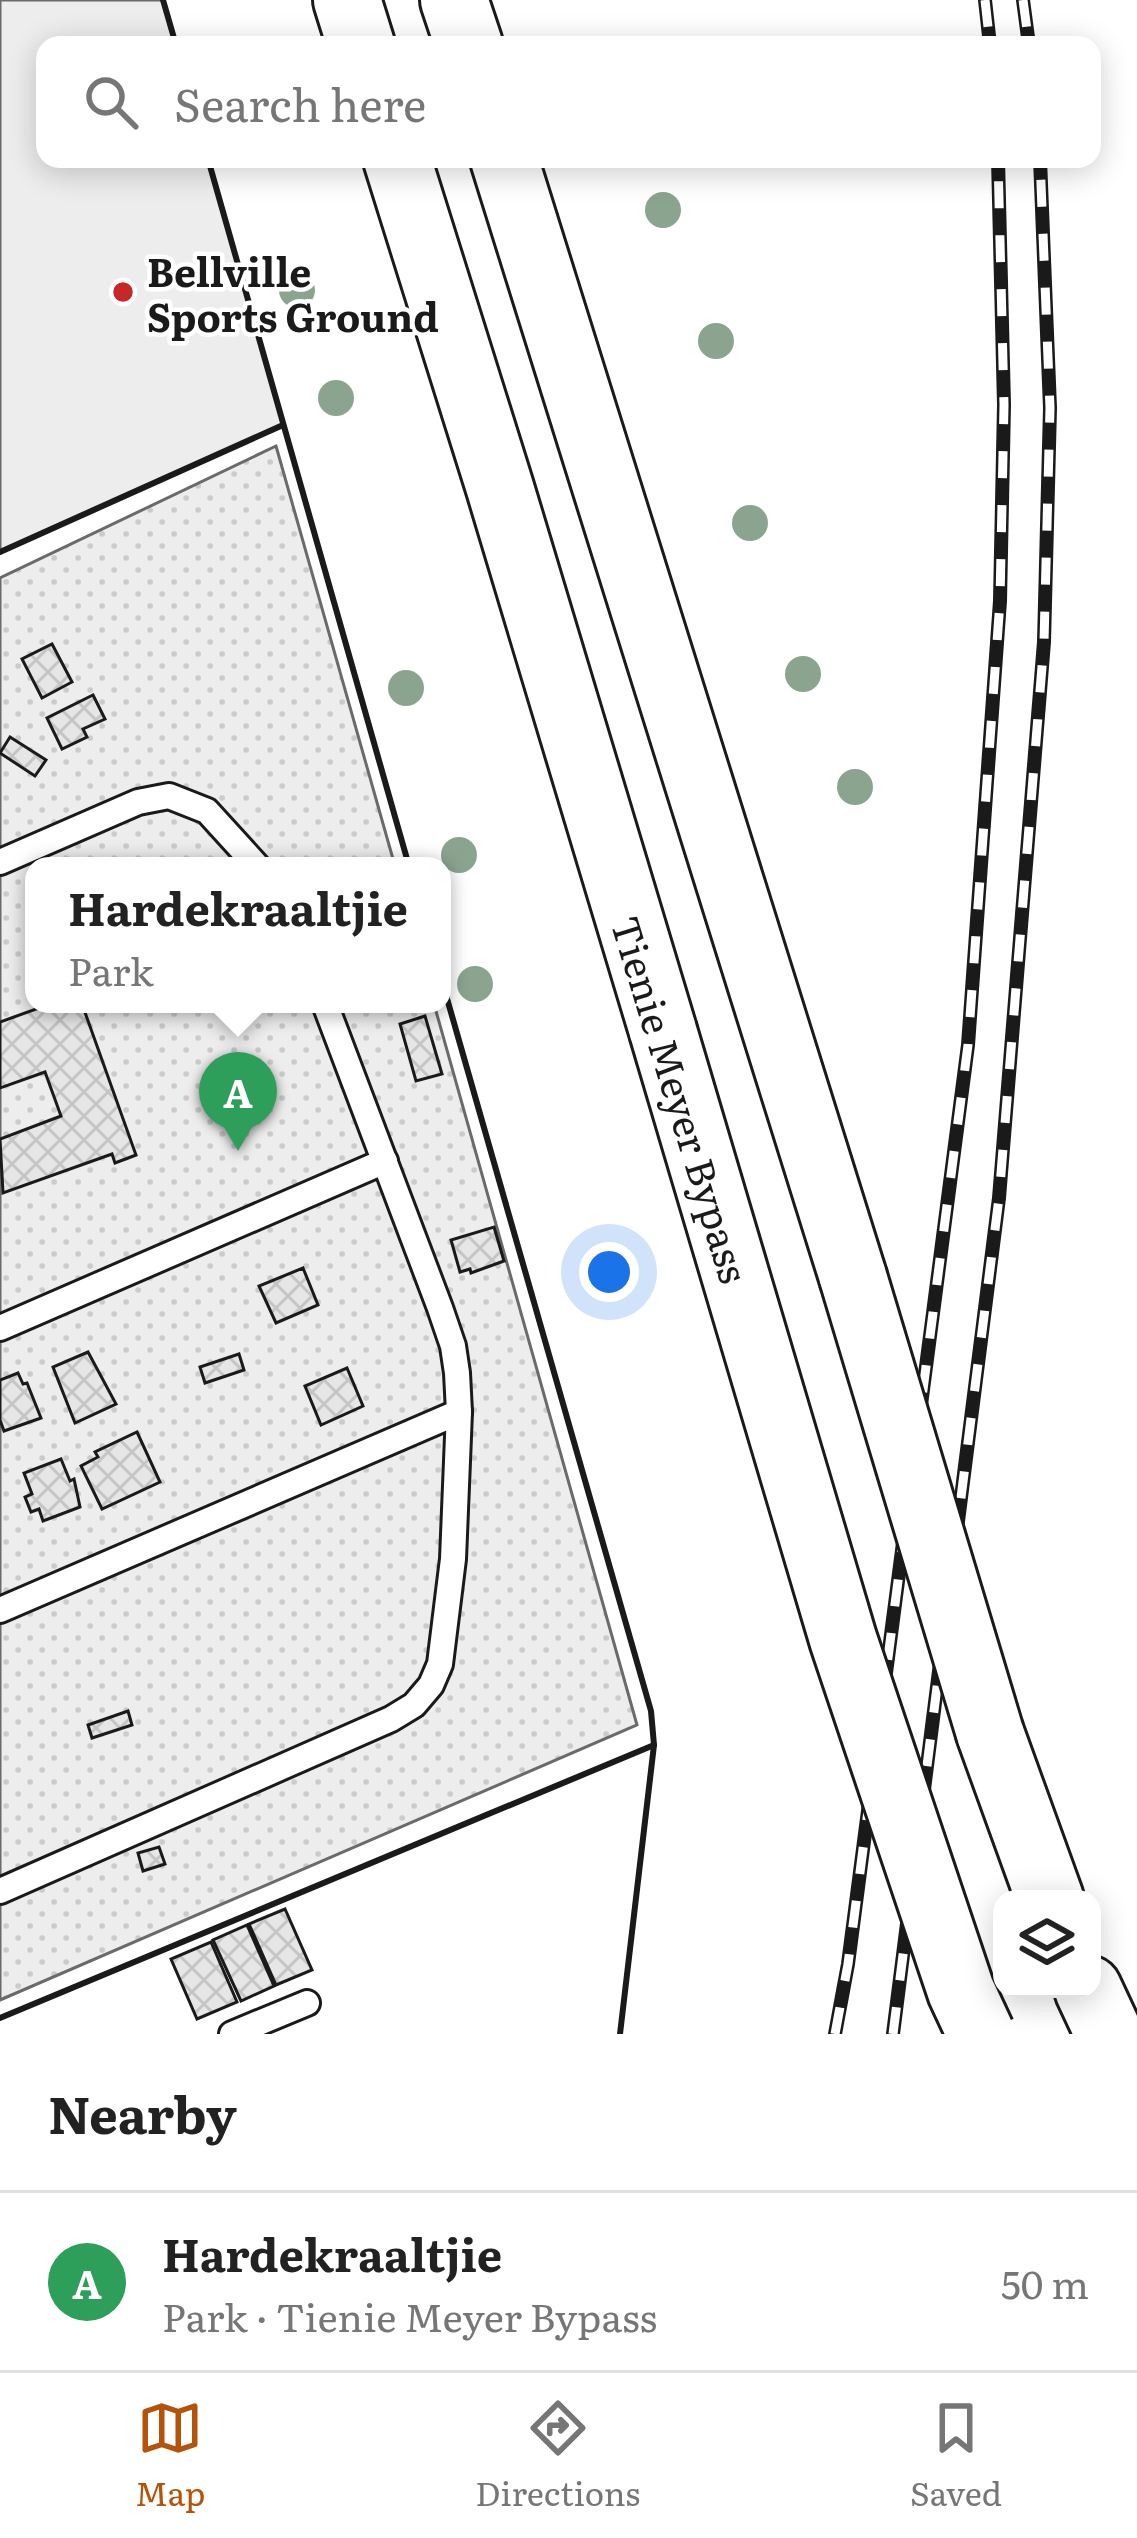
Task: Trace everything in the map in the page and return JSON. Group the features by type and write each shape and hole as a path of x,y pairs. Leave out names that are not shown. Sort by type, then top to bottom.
{"main road":[{"path":"347,0 358,36"},
{"path":"454,0 466,36"},
{"name":"Tienie Meyer Bypass","path":"400,168 500,488 843,1639 962,1991 981,2034"},
{"path":"507,168 990,1733 1047,1890"},
{"path":"1092,1998 1109,2034"}],"lane":[{"path":"0,862 138,802 169,796 207,812 249,857"},
{"path":"0,1891 391,1719 414,1705 431,1685 440,1664 448,1625 459,1412 453,1346 328,1013"},
{"path":"0,1328 385,1161"},
{"path":"0,1610 459,1412"},
{"path":"232,2034 307,2002"}],"shaded area":[{"name":"Bellville Sports Ground","path":"0,0 163,0 173,36 36,36 36,168 211,168 283,425 0,552"},
{"path":"276,446 392,857 25,857 25,1013 437,1013 637,1725 0,2000 0,578"}],"building":[{"path":"52,644 72,682 42,698 22,659"},
{"path":"93,695 105,719 83,729 87,737 62,749 47,718"},
{"path":"10,737 46,760 35,776 0,753"},
{"path":"25,1013 85,1013 136,1155 115,1163 112,1154 3,1193 0,1139 61,1116 45,1072 0,1088 0,1022"},
{"path":"425,1016 442,1074 416,1081 400,1024"},
{"path":"494,1227 504,1261 471,1273 470,1269 460,1272 451,1240"},
{"path":"303,1268 318,1305 276,1323 259,1286"},
{"path":"88,1352 116,1404 75,1423 53,1367"},
{"path":"239,1354 244,1370 205,1383 200,1367"},
{"path":"347,1368 363,1406 321,1425 305,1386"},
{"path":"18,1373 41,1418 4,1431 0,1380"},
{"path":"137,1432 160,1482 102,1509 81,1466 98,1457 95,1452"},
{"path":"61,1459 70,1481 74,1479 80,1507 43,1521 39,1509 31,1512 25,1497 32,1494 24,1473"},
{"path":"128,1711 132,1725 92,1738 88,1725"},
{"path":"159,1847 165,1864 143,1871 138,1853"},
{"path":"285,1909 312,1970 276,1985 249,1924"},
{"path":"247,1925 274,1986 241,2001 213,1940"},
{"path":"211,1942 237,2002 197,2019 171,1959"}],"railway":[{"path":"985,0 989,36"},
{"path":"1023,0 1028,36"},
{"path":"835,2034 968,1045 1000,601 1004,405 998,168"},
{"path":"893,2034 999,1198 1044,642 1050,408 1040,168"}],"wall":[{"path":"163,0 173,36"},
{"path":"211,168 406,857"},
{"path":"0,552 283,425"},
{"path":"451,1012 651,1711 654,1745 620,2034"},
{"path":"0,2018 654,1745"}],"place":[{"name":"Bellville Sports Ground","path":"123,292"},
{"name":"Hardekraaltjie","path":"238,1151"}]}
